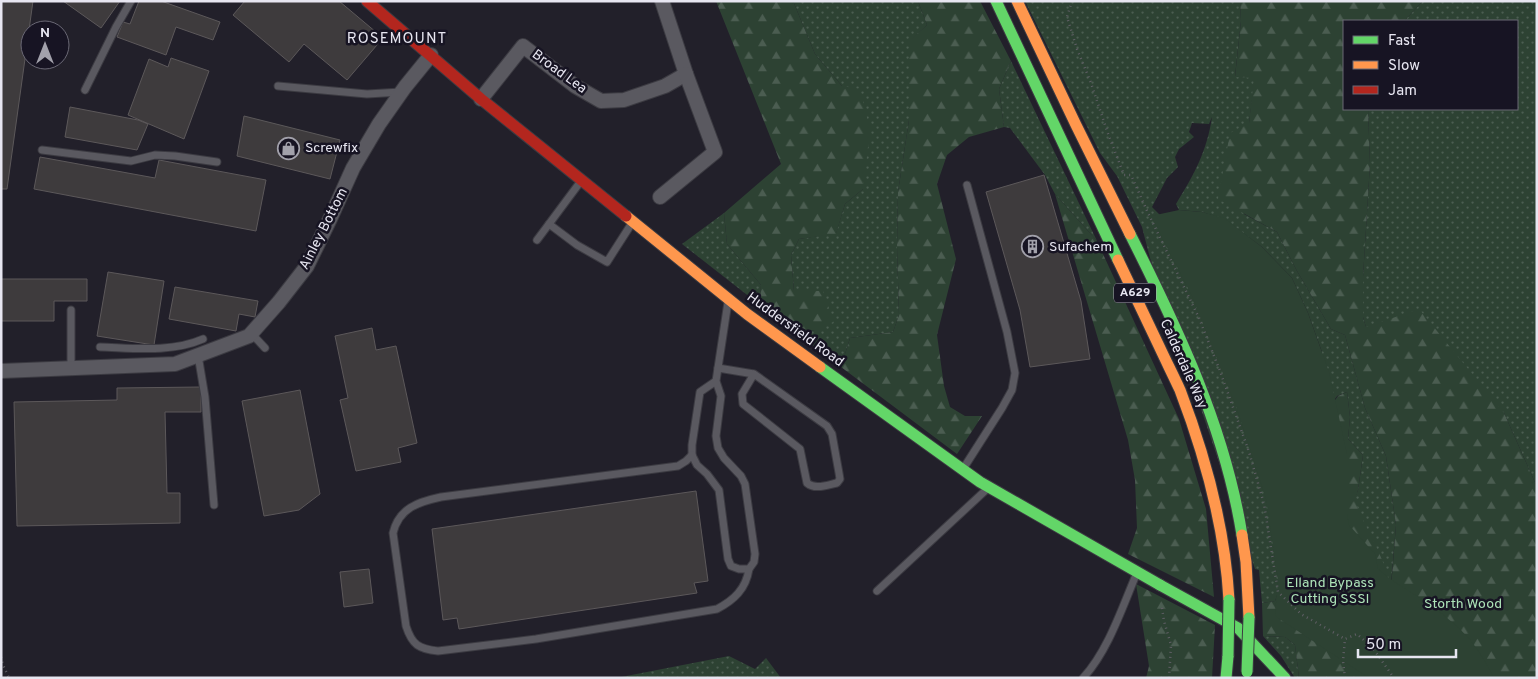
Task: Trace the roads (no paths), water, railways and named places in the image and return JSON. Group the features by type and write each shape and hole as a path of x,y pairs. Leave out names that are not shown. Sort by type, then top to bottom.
{"main road":[{"name":"Huddersfield Road","path":"367,1 481,99 747,314 989,487 1238,628 1285,678"},
{"name":"Calderdale Way","path":"996,1 1179,389 1193,426 1214,494 1225,543 1230,600 1226,678"},
{"name":"Calderdale Way","path":"1017,1 1190,363 1227,465 1244,534 1248,565 1249,618 1246,675"}],"street":[{"path":"660,197 715,152 686,74 662,1"},
{"name":"Broad Lea","path":"481,99 523,46 575,86 601,100 624,100 665,86 686,74"},
{"name":"Ainley Bottom","path":"1,371 175,364 248,336 279,302 307,266 353,168 402,92 431,55"}],"lane":[{"path":"85,90 131,1"},
{"path":"278,86 367,94 402,92"},
{"path":"42,150 131,162 155,155 217,162"},
{"path":"537,240 582,179"},
{"path":"963,470 1012,390 1015,373 1007,332 967,185"},
{"path":"549,224 577,245 607,262 633,221"},
{"path":"692,456 678,466 450,496 425,500 413,506 399,516 393,533 406,626 410,637 416,645 426,649 438,650 536,638 716,609 730,602 748,578 749,569 754,562 755,554 745,484 741,476 724,458 718,448 716,436 721,396 716,381 729,299"},
{"path":"71,310 71,368"},
{"path":"251,333 265,348"},
{"path":"100,347 154,348 179,346 203,339"},
{"path":"179,346 181,362"},
{"path":"198,356 204,397 214,505"},
{"path":"718,368 754,374 827,426 832,434 839,473 840,479 837,483 815,487 810,486 807,483 800,449 743,404 742,394 754,374"},
{"path":"716,381 700,392 692,456 697,465 711,478 719,490 728,559 731,566 739,570 749,569"},
{"path":"877,591 989,487"},
{"path":"1083,678 1090,670 1108,639 1137,572"}],"place":[{"name":"Screwfix","path":"289,148"},
{"name":"Sufachem","path":"1033,247"}],"district":[{"name":"ROSEMOUNT","path":"397,39"}],"park label":[{"name":"Elland Bypass Cutting SSSI","path":"1330,592"},
{"name":"Storth Wood","path":"1463,604"}]}
